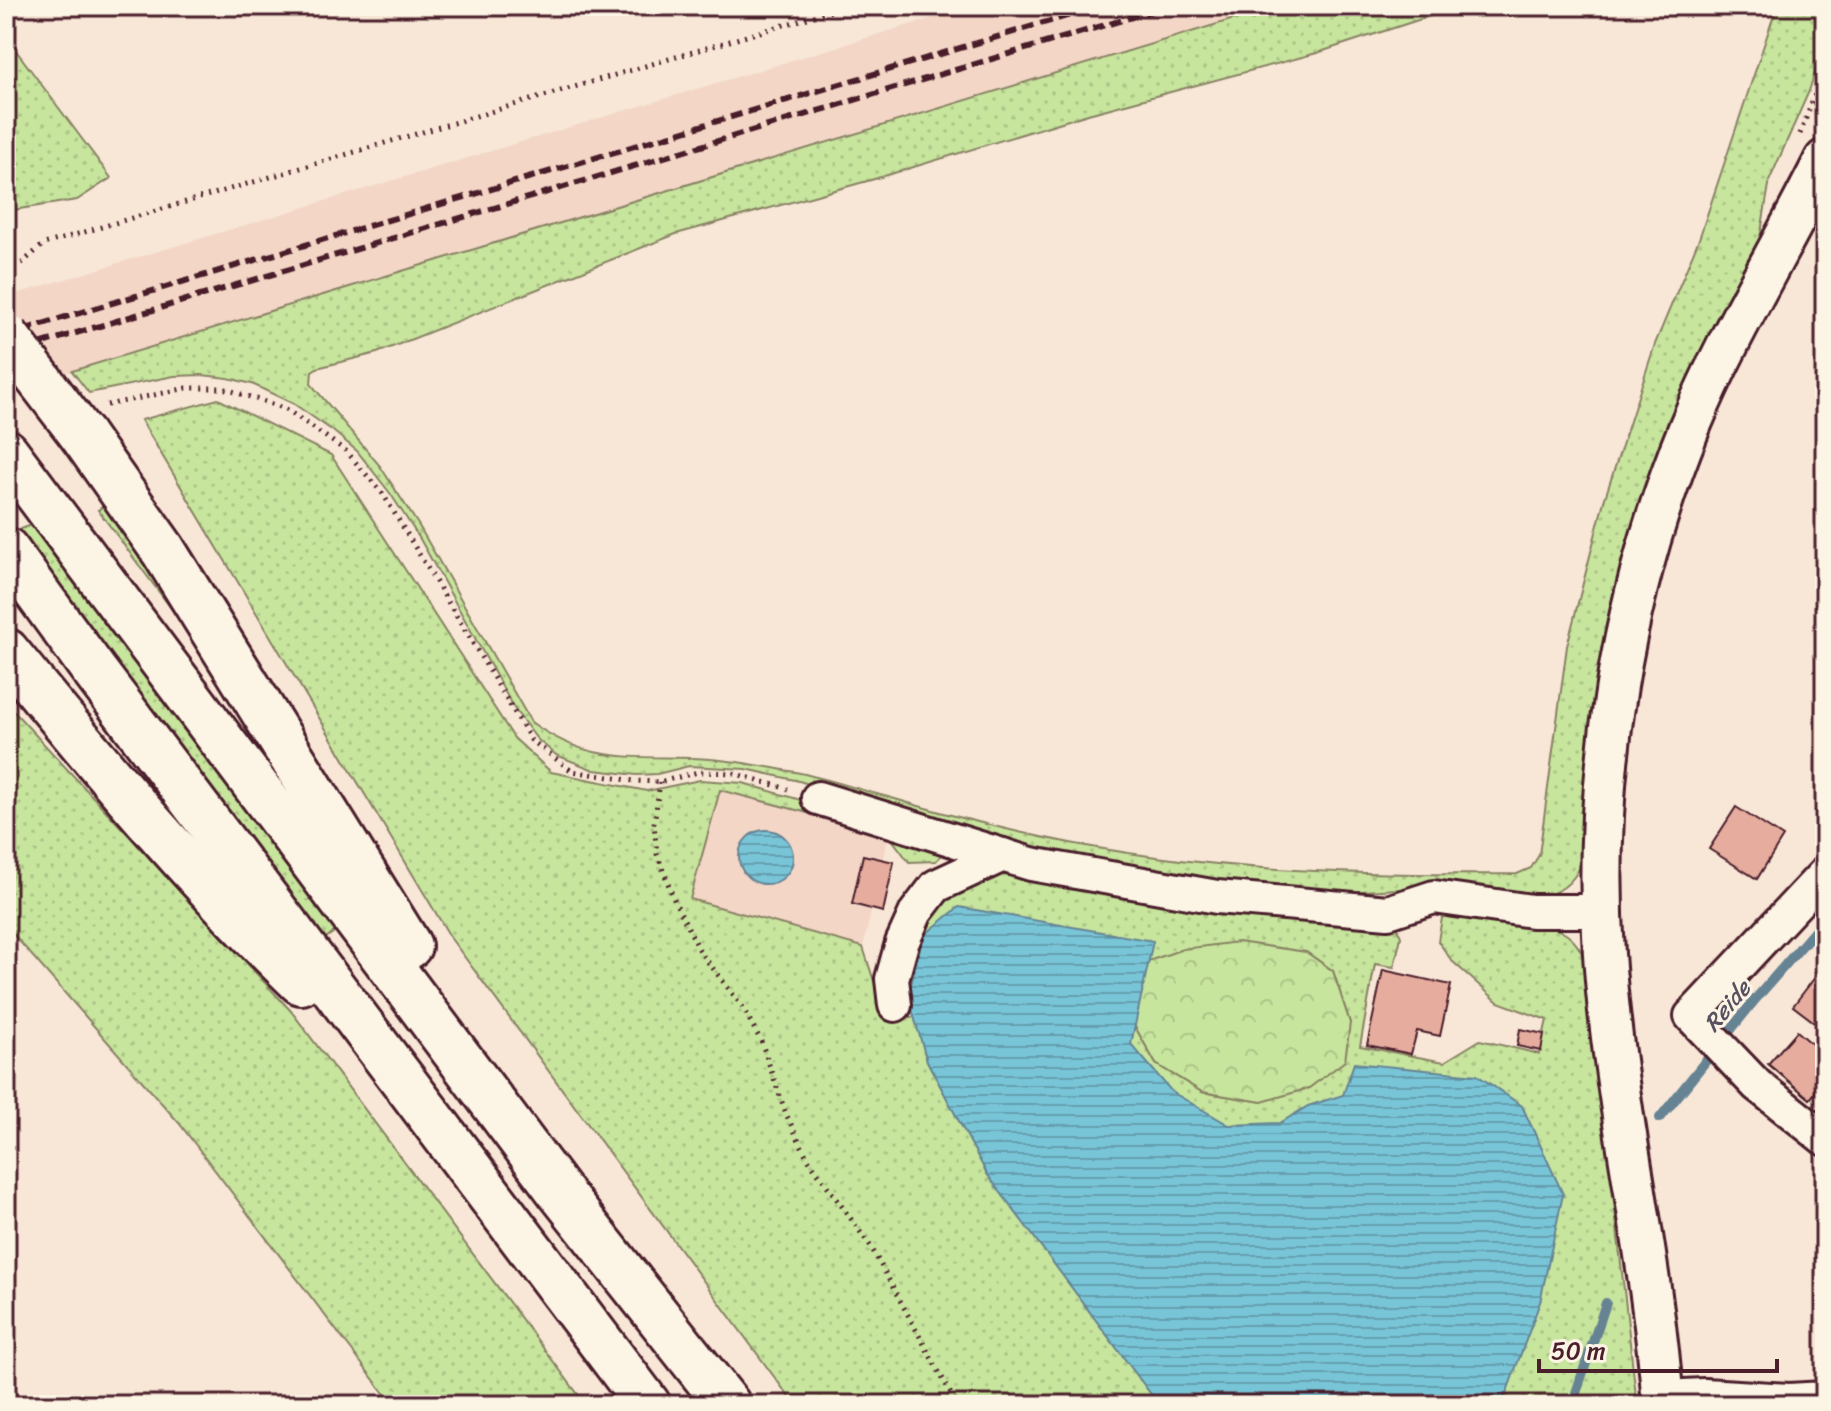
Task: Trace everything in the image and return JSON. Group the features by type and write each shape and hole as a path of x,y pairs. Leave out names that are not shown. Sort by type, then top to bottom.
{"highway":[{"path":"6,336 93,420 163,550 559,1191"},
{"path":"8,454 559,1191 728,1405"},
{"path":"6,550 648,1405"},
{"path":"6,651 104,768 256,938 395,1072"}],"main road":[{"path":"1663,1401 1607,994 1602,911 1604,806 1613,719 1629,625 1652,534 1691,424 1725,349 1825,160"}],"street":[{"path":"818,798 1031,864 1217,897 1388,912 1434,897 1532,911 1602,911"},
{"path":"895,1005 892,979 902,943 916,912 936,886 1003,855"},
{"path":"1825,873 1691,1016 1757,1085 1825,1139"},
{"path":"1663,1401 1704,1395 1789,1400 1825,1398"}],"path":[{"path":"6,268 22,263 44,244 848,6"},
{"path":"93,420 187,388 223,388 286,409 346,451 383,494 531,740 572,771 660,782 698,772 733,773 818,798"},
{"path":"660,782 654,824 657,854 675,902 701,953 742,1006 761,1041 786,1114 808,1159 871,1247 957,1405"}],"shaded area":[{"path":"972,6 1277,6 6,391 6,297"},
{"path":"720,790 889,834 863,947 690,900"}],"green space":[{"path":"1277,6 1461,6 1317,53 1088,114 871,180 676,234 377,353 317,368 312,371 311,384 380,466 419,526 531,722 571,745 608,755 718,760 795,772 1022,833 1159,857 1338,872 1517,874 1531,868 1539,855 1567,646 1604,501 1655,344 1699,239 1777,6 1825,6 1825,41 1809,91 1770,179 1758,250 1710,338 1582,862 1570,882 1544,896 1536,898 1417,888 1326,893 1261,889 1012,847 799,781 746,769 689,766 657,774 637,775 594,770 556,755 537,739 515,710 420,539 390,493 357,451 333,431 294,404 252,384 228,378 174,376 89,393 72,371"},
{"path":"6,37 111,178 77,200 6,211"},
{"path":"218,399 331,455 514,738 551,772 647,791 700,780 743,783 923,836 946,850 936,861 909,862 888,834 720,790 690,899 863,947 886,1019 924,1016 1172,1405 795,1405 452,940 141,420"},
{"path":"109,502 208,658 98,510"},
{"path":"39,522 341,927 323,940 16,531"},
{"path":"6,703 291,1011 586,1405 393,1405 179,1123 6,926"},
{"path":"1017,867 1396,924 1401,937 1394,967 1375,964 1360,1046 1444,1062 1480,1040 1539,1054 1547,1020 1498,1002 1452,961 1438,941 1443,912 1539,924 1568,936 1578,946 1587,963 1637,1405 1491,1405 1312,1114 1260,1131 1211,1128 1150,1094 1126,1050 1129,1016 1156,1064 1202,1092 1262,1102 1350,1023 1333,971 1306,952 1140,964 917,988 903,986 908,947 946,888"},
{"path":"1238,942 1306,952 1333,971 1350,1023 1345,1061 1309,1088 1262,1102 1202,1092 1156,1064 1129,1016 1140,964 1183,949"}],"water":[{"path":"766,830 785,838 793,857 785,876 766,884 747,876 739,857 747,838"},
{"path":"959,907 1153,941 1131,1044 1172,1092 1229,1125 1280,1123 1308,1106 1343,1095 1354,1063 1477,1075 1522,1106 1563,1194 1540,1302 1502,1405 1159,1405 987,1174 927,1061 908,996 923,936"}],"building":[{"path":"1736,807 1783,837 1757,879 1709,849"},
{"path":"863,855 894,862 883,912 852,904"},
{"path":"1383,970 1451,985 1440,1036 1417,1031 1411,1054 1367,1045"},
{"path":"1816,976 1825,982 1825,1016 1818,1025 1793,1006"},
{"path":"1520,1029 1544,1034 1541,1051 1517,1046"},
{"path":"1797,1031 1825,1055 1825,1081 1810,1099 1768,1064"}],"waterway":[{"name":"Reide","path":"1660,1118 1753,1002 1825,919"},
{"name":"Reide","path":"1572,1405 1606,1303"}],"railway":[{"path":"6,335 1100,6"},
{"path":"6,354 1169,6"}]}
